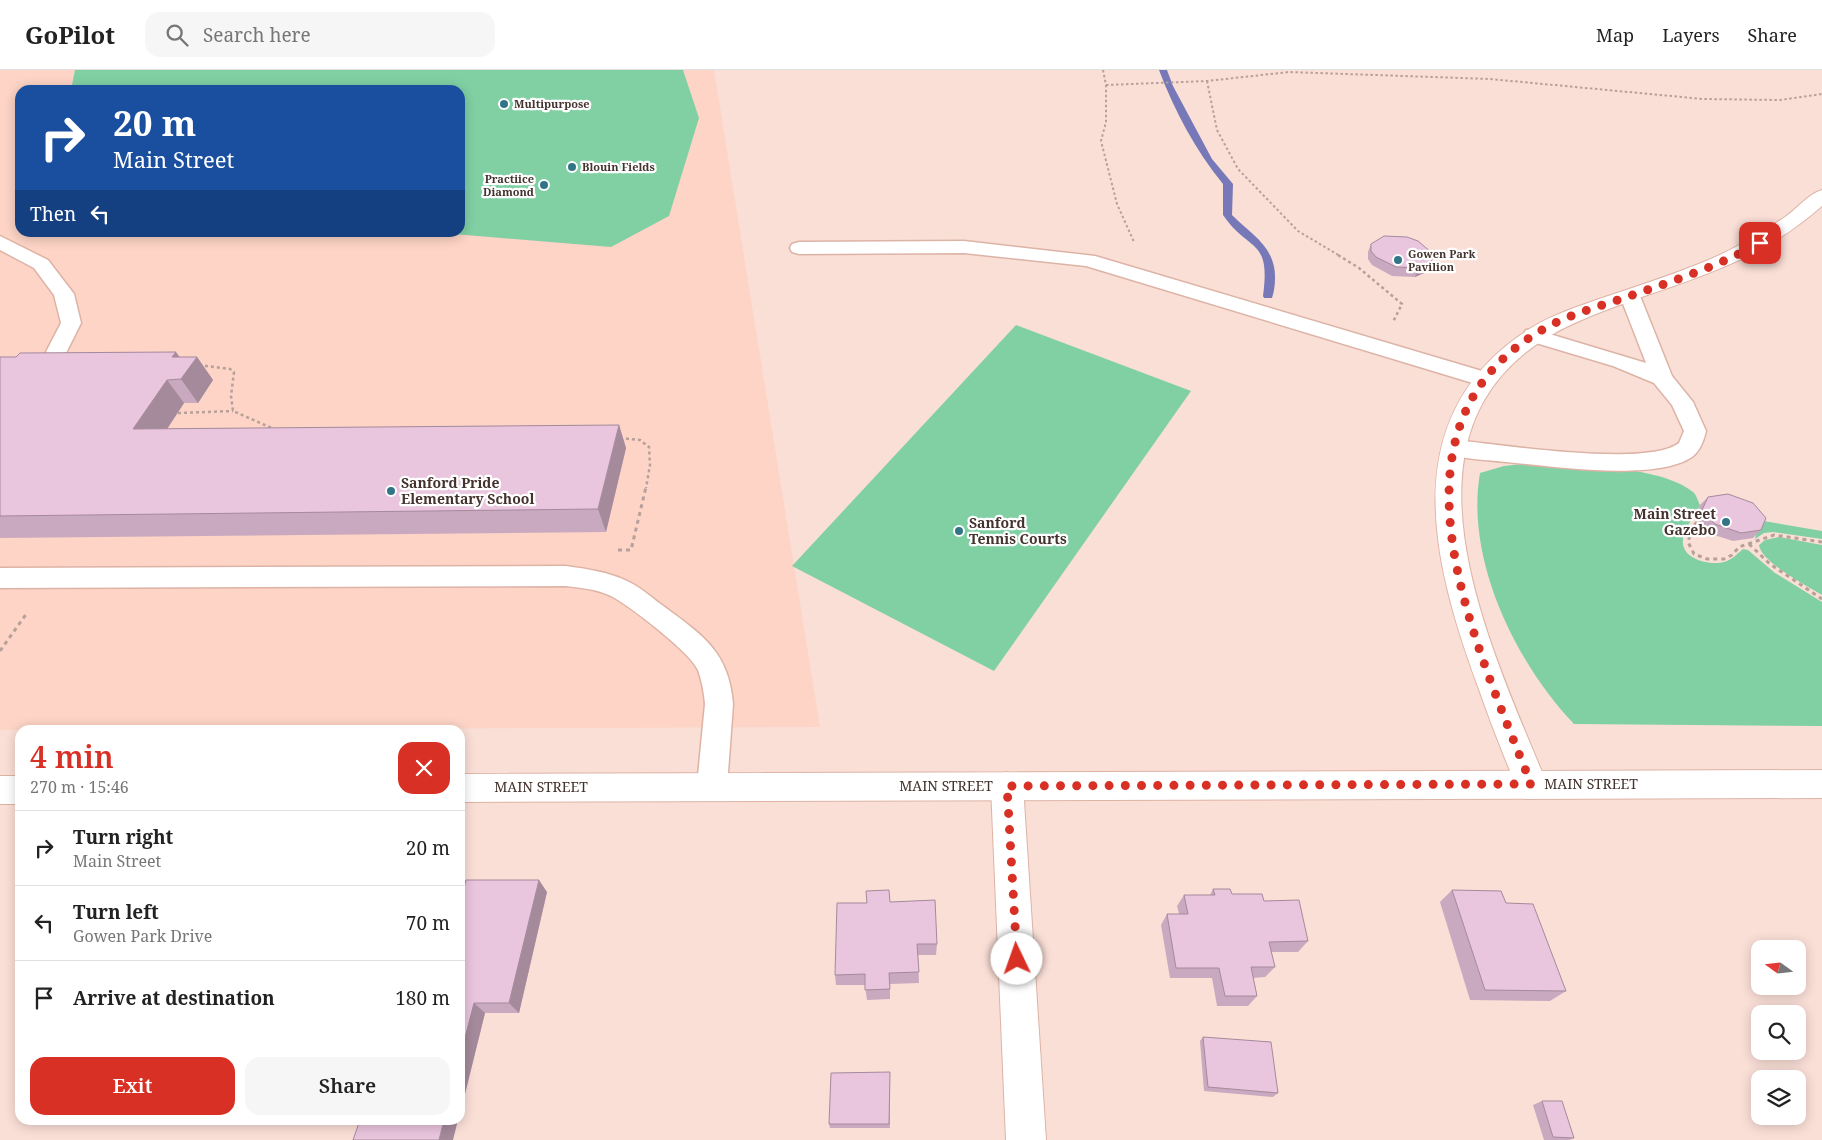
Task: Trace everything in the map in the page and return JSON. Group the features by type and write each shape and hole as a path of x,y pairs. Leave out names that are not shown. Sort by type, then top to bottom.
{"street":[{"path":"1531,784 1471,622 1453,558 1448,516 1451,460 1465,410 1484,379 1497,364 1533,335 1576,314 1736,256 1790,224 1822,196"},
{"name":"MAIN STREET","path":"465,788 1822,784"},
{"path":"1007,786 1026,1140"},
{"path":"0,790 15,790"}],"lane":[{"path":"0,242 41,264 64,294 71,323 57,352"},
{"path":"799,248 964,247 1088,260 1484,379"},
{"path":"1454,448 1628,462 1660,459 1680,453 1689,447 1695,431 1682,402 1662,378 1630,296"},
{"path":"1533,335 1603,355 1662,378"},
{"path":"0,578 566,576 592,579 620,589 666,622 693,642 710,665 718,691 719,704 712,786"}],"path":[{"path":"1103,70 1106,85 1106,122 1101,141 1117,204 1151,279"},
{"path":"1106,85 1207,81 1289,72 1490,79 1703,99 1780,100 1822,94"},
{"path":"1207,81 1217,130 1238,170 1298,230 1359,268 1402,304 1392,323 1430,347 1432,363"},
{"path":"192,365 212,365 230,369 234,372 231,396 233,412"},
{"path":"178,413 233,412 278,430"},
{"path":"612,438 631,438 644,443 649,447 652,462 632,550 612,550"},
{"path":"1698,522 1692,528 1688,542 1692,552 1698,557 1714,560 1724,559 1732,555 1739,547 1774,535 1822,542"},
{"path":"1749,544 1770,564 1822,599"}],"shaded area":[{"name":"Sanford Pride Elementary School","path":"0,70 714,70 820,727 465,728 465,725 15,725 15,730 0,730"}],"green space":[{"name":"Blouin Fields","path":"75,70 683,70 699,118 669,216 611,247 465,235 465,85 72,85"},
{"name":"Sanford Tennis Courts","path":"1016,325 1191,391 994,671 792,566"},
{"path":"1530,463 1591,466 1638,471 1678,483 1694,493 1700,505 1683,539 1683,546 1686,552 1704,562 1718,563 1730,560 1743,549 1748,550 1775,573 1822,602 1822,726 1574,724 1533,671 1515,641 1488,575 1480,540 1477,506 1480,473 1504,466"},
{"path":"1752,519 1822,531 1822,539 1773,532 1764,533 1755,539 1758,526"},
{"path":"1779,537 1822,545 1822,595 1776,566 1762,552 1759,545 1765,540"}],"building":[{"name":"Gowen Park Pavilion","path":"1384,236 1407,237 1418,241 1432,253 1432,260 1428,265 1419,268 1396,267 1376,257 1371,251 1371,244"},
{"path":"176,352 172,357 197,357 181,379 167,380 133,429 619,425 598,509 0,516 0,357 16,357 20,353"},
{"name":"Main Street Gazebo","path":"1728,494 1753,503 1766,518 1761,530 1741,533 1715,524 1702,510 1708,497"},
{"path":"466,880 539,880 509,1003 474,1003 465,1038"},
{"path":"1213,889 1230,889 1232,894 1262,894 1264,901 1299,900 1308,941 1269,942 1275,967 1251,967 1257,996 1225,996 1219,968 1176,968 1167,914 1188,914 1184,895 1215,895"},
{"path":"889,890 890,902 935,900 937,944 917,944 919,972 889,973 890,989 865,990 865,974 835,975 837,903 867,903 866,891"},
{"path":"1452,890 1501,891 1506,903 1533,904 1566,991 1485,990"},
{"path":"1203,1037 1271,1042 1278,1093 1208,1087"},
{"path":"890,1072 889,1124 829,1124 831,1073"},
{"path":"1542,1101 1562,1101 1574,1138 1553,1137"},
{"path":"358,1125 443,1125 439,1140 353,1140"}],"waterway":[{"path":"1163,70 1169,86 1208,160 1228,184 1227,215 1255,240 1266,254 1270,271 1268,296"}],"place":[{"name":"Multipurpose","path":"504,104"},
{"name":"Blouin Fields","path":"572,167"},
{"name":"Practiice Diamond","path":"544,185"},
{"name":"Gowen Park Pavilion","path":"1398,260"},
{"name":"Sanford Pride Elementary School","path":"391,491"},
{"name":"Main Street Gazebo","path":"1726,522"},
{"name":"Sanford Tennis Courts","path":"959,531"}],"route":[{"path":"1017,959 1007,786 1531,784 1496,694 1471,622 1453,558 1448,516 1449,484 1451,460 1465,410 1484,379 1497,364 1531,336 1576,314 1696,272 1736,256 1760,243"}]}
